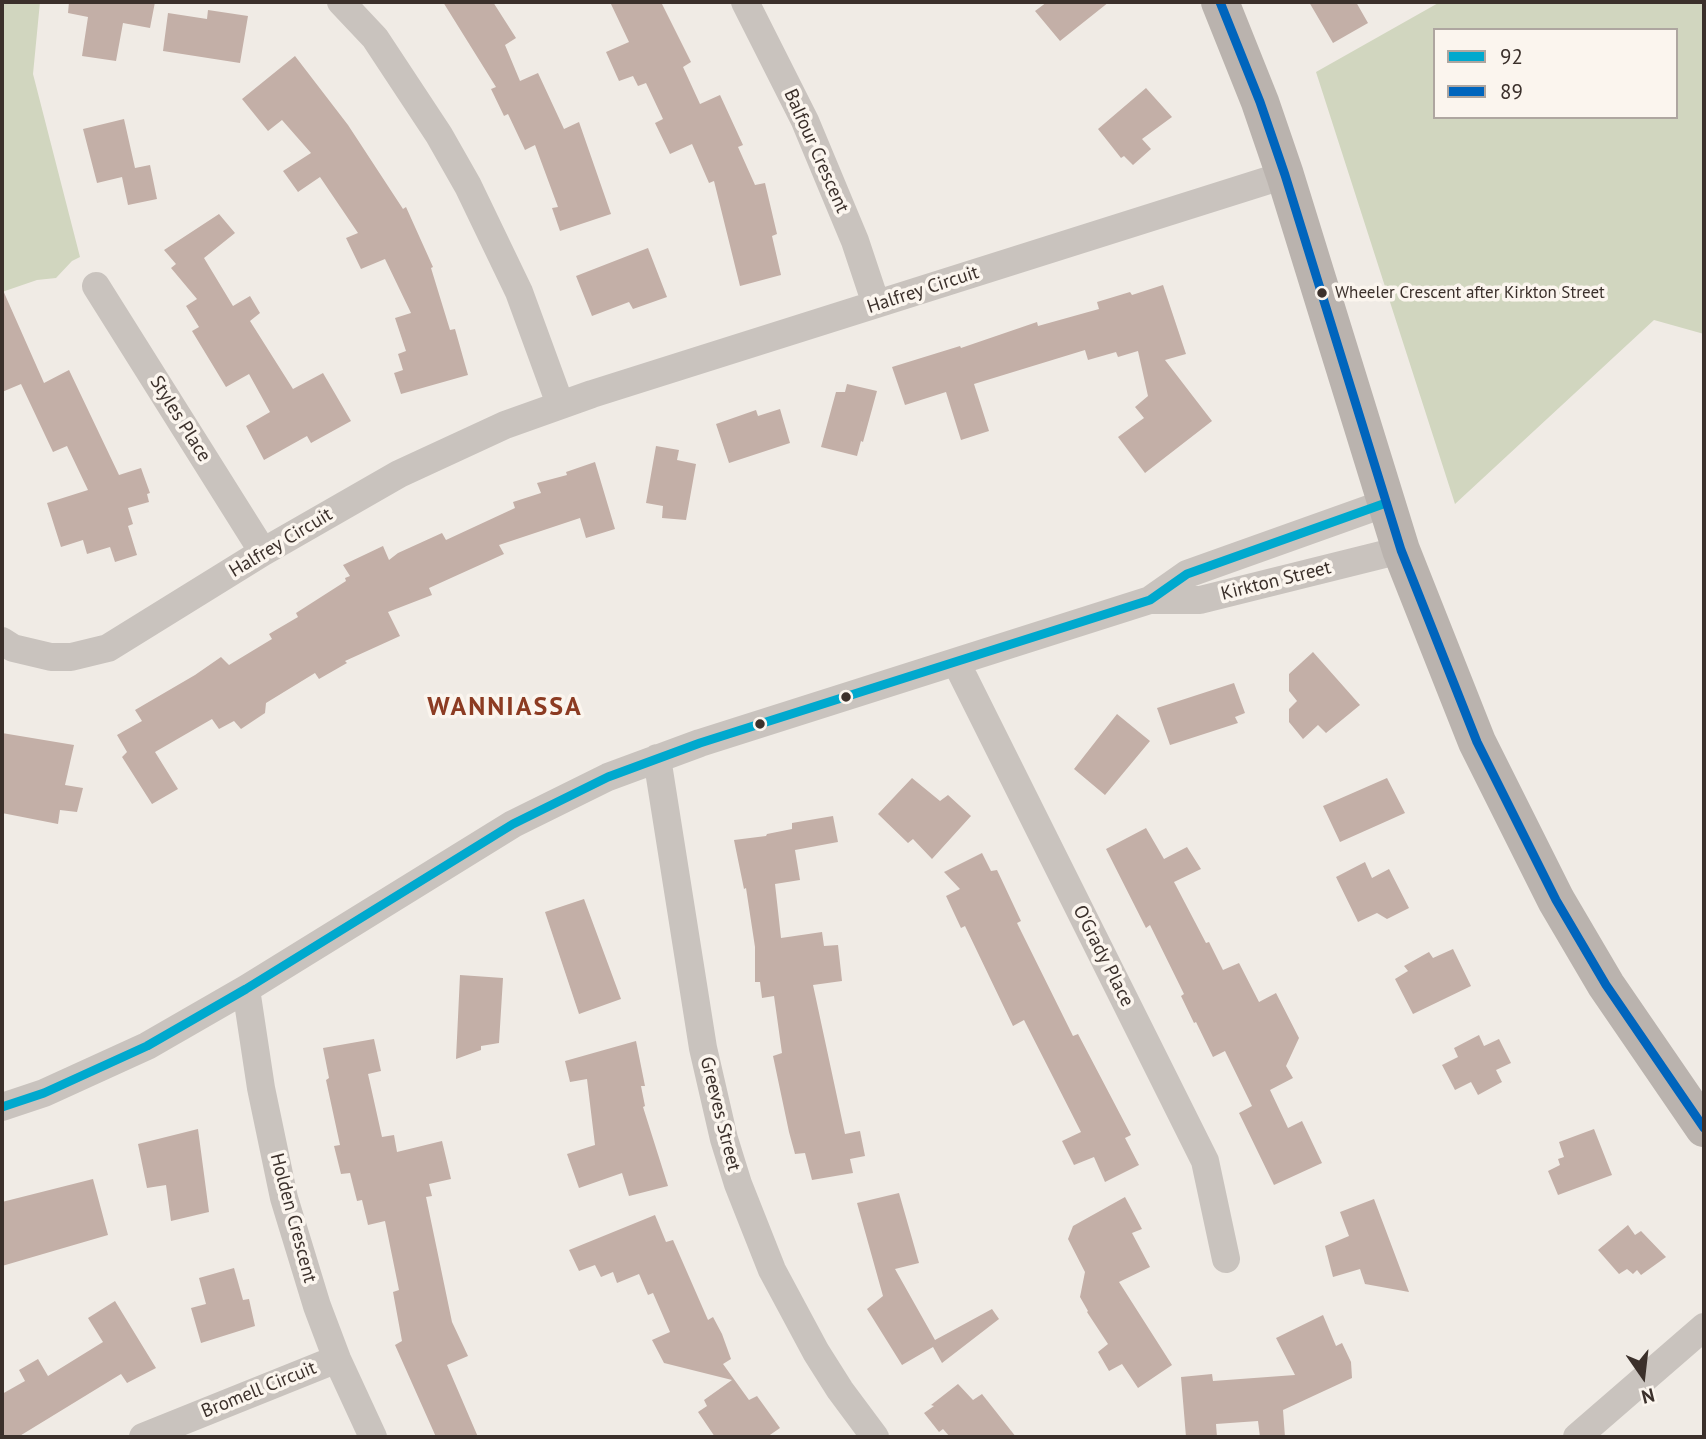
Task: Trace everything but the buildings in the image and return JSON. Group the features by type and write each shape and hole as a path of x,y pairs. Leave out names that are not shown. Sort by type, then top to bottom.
{"street":[{"path":"341,2 375,38 439,135 468,186 519,292 560,404"},
{"name":"Balfour Crescent","path":"745,2 805,121 855,241 876,304"},
{"path":"1220,2 1261,102 1401,550 1477,742 1556,900 1606,985 1704,1128"},
{"name":"Halfrey Circuit","path":"2,641 13,648 51,657 71,657 108,648 263,552 399,474 505,425 560,404 1285,175"},
{"name":"Styles Place","path":"96,286 263,552"},
{"name":"Kirkton Street","path":"2,1107 44,1093 147,1046 246,989 513,824 608,777 657,758 1150,600 1187,574 1386,503"},
{"name":"Kirkton Street","path":"1150,600 1200,600 1401,550"},
{"name":"O'Grady Place","path":"956,662 1205,1161 1226,1259"},
{"name":"Greeves Street","path":"657,758 703,1048 724,1139 738,1184 772,1270 816,1352 840,1391 875,1437"},
{"name":"Holden Crescent","path":"246,989 261,1088 284,1198 317,1306 337,1359 373,1437"},
{"path":"1577,1437 1704,1327"},
{"name":"Bromell Circuit","path":"143,1437 337,1359"}],"green space":[{"path":"2,2 40,2 33,74 80,257 72,261 56,278 37,280 2,292"},
{"path":"1440,2 1704,2 1704,334 1654,320 1455,504 1316,72"}],"transit line":[{"name":"89","path":"1220,2 1260,102 1285,175 1401,550 1477,742 1556,900 1606,985 1704,1128"},
{"name":"92","path":"2,1107 44,1093 147,1046 246,989 513,824 608,777 700,743 1150,600 1187,574 1386,503"}],"place":[{"name":"Wheeler Crescent after Kirkton Street","path":"1322,293"}],"district":[{"name":"WANNIASSA","path":"505,708"}]}
